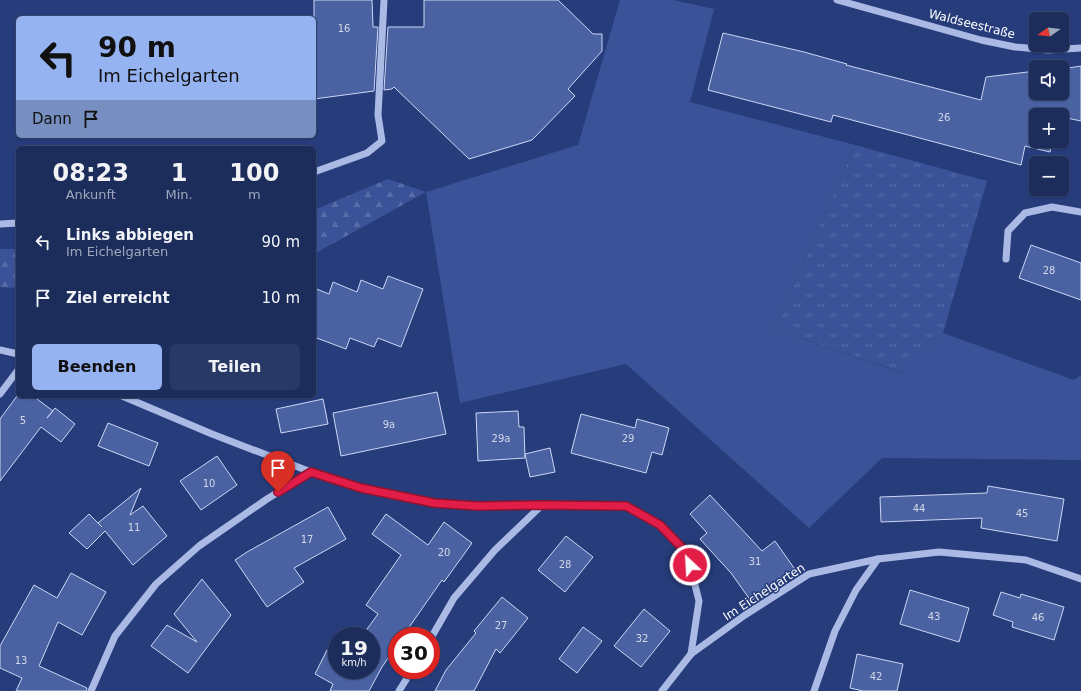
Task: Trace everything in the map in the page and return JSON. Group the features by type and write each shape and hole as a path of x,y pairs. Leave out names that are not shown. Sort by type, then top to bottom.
{"street":[{"path":"316,171 367,153 382,141 378,115 384,0"},
{"name":"Waldseestraße","path":"837,0 981,40 1008,46 1048,50 1081,48"},
{"path":"1006,259 1008,231 1025,213 1052,207 1081,212"},
{"path":"0,224 16,223"},
{"path":"0,350 16,354"},
{"path":"0,394 16,373"},
{"name":"Im Eichelgarten","path":"127,398 212,434 311,472 361,488 434,503 477,506 626,506 660,525 687,553 699,601 691,654"},
{"path":"91,691 115,636 156,584 199,546 267,499 311,472"},
{"path":"437,627 454,598 495,550 542,505"},
{"name":"Im Eichelgarten","path":"662,691 691,654 745,615 809,574 878,559 939,552 1026,560 1081,579"},
{"path":"814,691 835,631 856,590 878,559"},
{"path":"399,691 406,679"}],"green space":[{"path":"620,0 673,0 714,9 690,102 855,145 774,329 903,373 943,333 1074,380 1081,375 1081,460 882,458 809,528 626,364 460,403 426,192 578,145"},
{"path":"855,145 987,181 943,333 904,373 774,329"},
{"path":"388,179 426,192 316,253 316,209"},
{"path":"0,249 16,249 16,288 0,287"}],"building":[{"path":"314,0 372,0 373,27 378,27 374,91 316,99 316,16 314,16"},
{"path":"424,0 558,0 593,34 602,34 602,51 568,89 575,96 532,140 469,159 394,87 392,89 384,90 388,27 424,27"},
{"path":"723,33 804,52 847,64 846,65 981,100 986,77 1029,72 1029,100 1069,100 1069,68 1081,66 1081,121 1069,118 1069,108 1029,108 1029,147 1025,146 1021,165 833,115 831,122 708,90"},
{"path":"1033,148 1051,148 1050,152"},
{"path":"1031,245 1081,263 1081,300 1019,278"},
{"path":"388,276 423,289 401,347 378,338 374,347 350,338 346,349 316,338 316,289 329,294 333,282 357,292 361,280 383,289"},
{"path":"437,392 446,434 341,456 333,413"},
{"path":"16,397 36,398 53,411 55,408 75,424 61,442 41,427 0,481 0,419"},
{"path":"323,399 328,424 281,433 276,409"},
{"path":"518,411 519,427 524,427 525,458 478,461 476,413"},
{"path":"581,414 635,428 637,419 669,428 662,455 652,452 646,473 571,453"},
{"path":"108,423 158,443 149,466 98,446"},
{"path":"550,448 555,472 530,477 525,454"},
{"path":"217,456 237,485 201,510 180,481"},
{"path":"988,486 1064,499 1057,541 981,528 982,518 881,522 880,497 987,493"},
{"path":"141,488 130,515 143,506 167,536 133,565 105,531 87,549 69,533 89,514 98,523"},
{"path":"710,495 762,551 775,541 794,568 751,601 731,573 700,539 707,533 690,514"},
{"path":"328,507 346,539 294,568 304,582 267,607 235,560"},
{"path":"386,514 428,545 444,522 472,543 444,582 442,580 409,627 388,627 388,658 380,671 380,627 369,627 378,614 366,605 401,555 372,534"},
{"path":"566,536 593,557 565,592 538,570"},
{"path":"71,573 106,592 82,635 58,622 39,666 87,688 86,691 16,691 22,678 0,668 0,646 34,585 57,598"},
{"path":"202,579 231,615 188,673 151,646 167,625 197,642 174,614"},
{"path":"910,590 969,608 959,642 900,624"},
{"path":"1001,592 1020,598 1021,594 1064,607 1054,640 1012,627 1013,622 993,615"},
{"path":"502,597 528,618 500,653 496,649 474,691 435,691 446,670 476,633 474,631"},
{"path":"644,609 670,631 641,667 614,646"},
{"path":"583,627 602,641 577,673 559,659"},
{"path":"327,650 328,679 376,679 369,691 330,691 333,684 315,674"},
{"path":"857,654 903,664 897,691 863,691 850,688"}],"route":[{"path":"278,492 311,472 361,488 434,503 477,506 626,506 660,525 687,553 690,565"}]}
